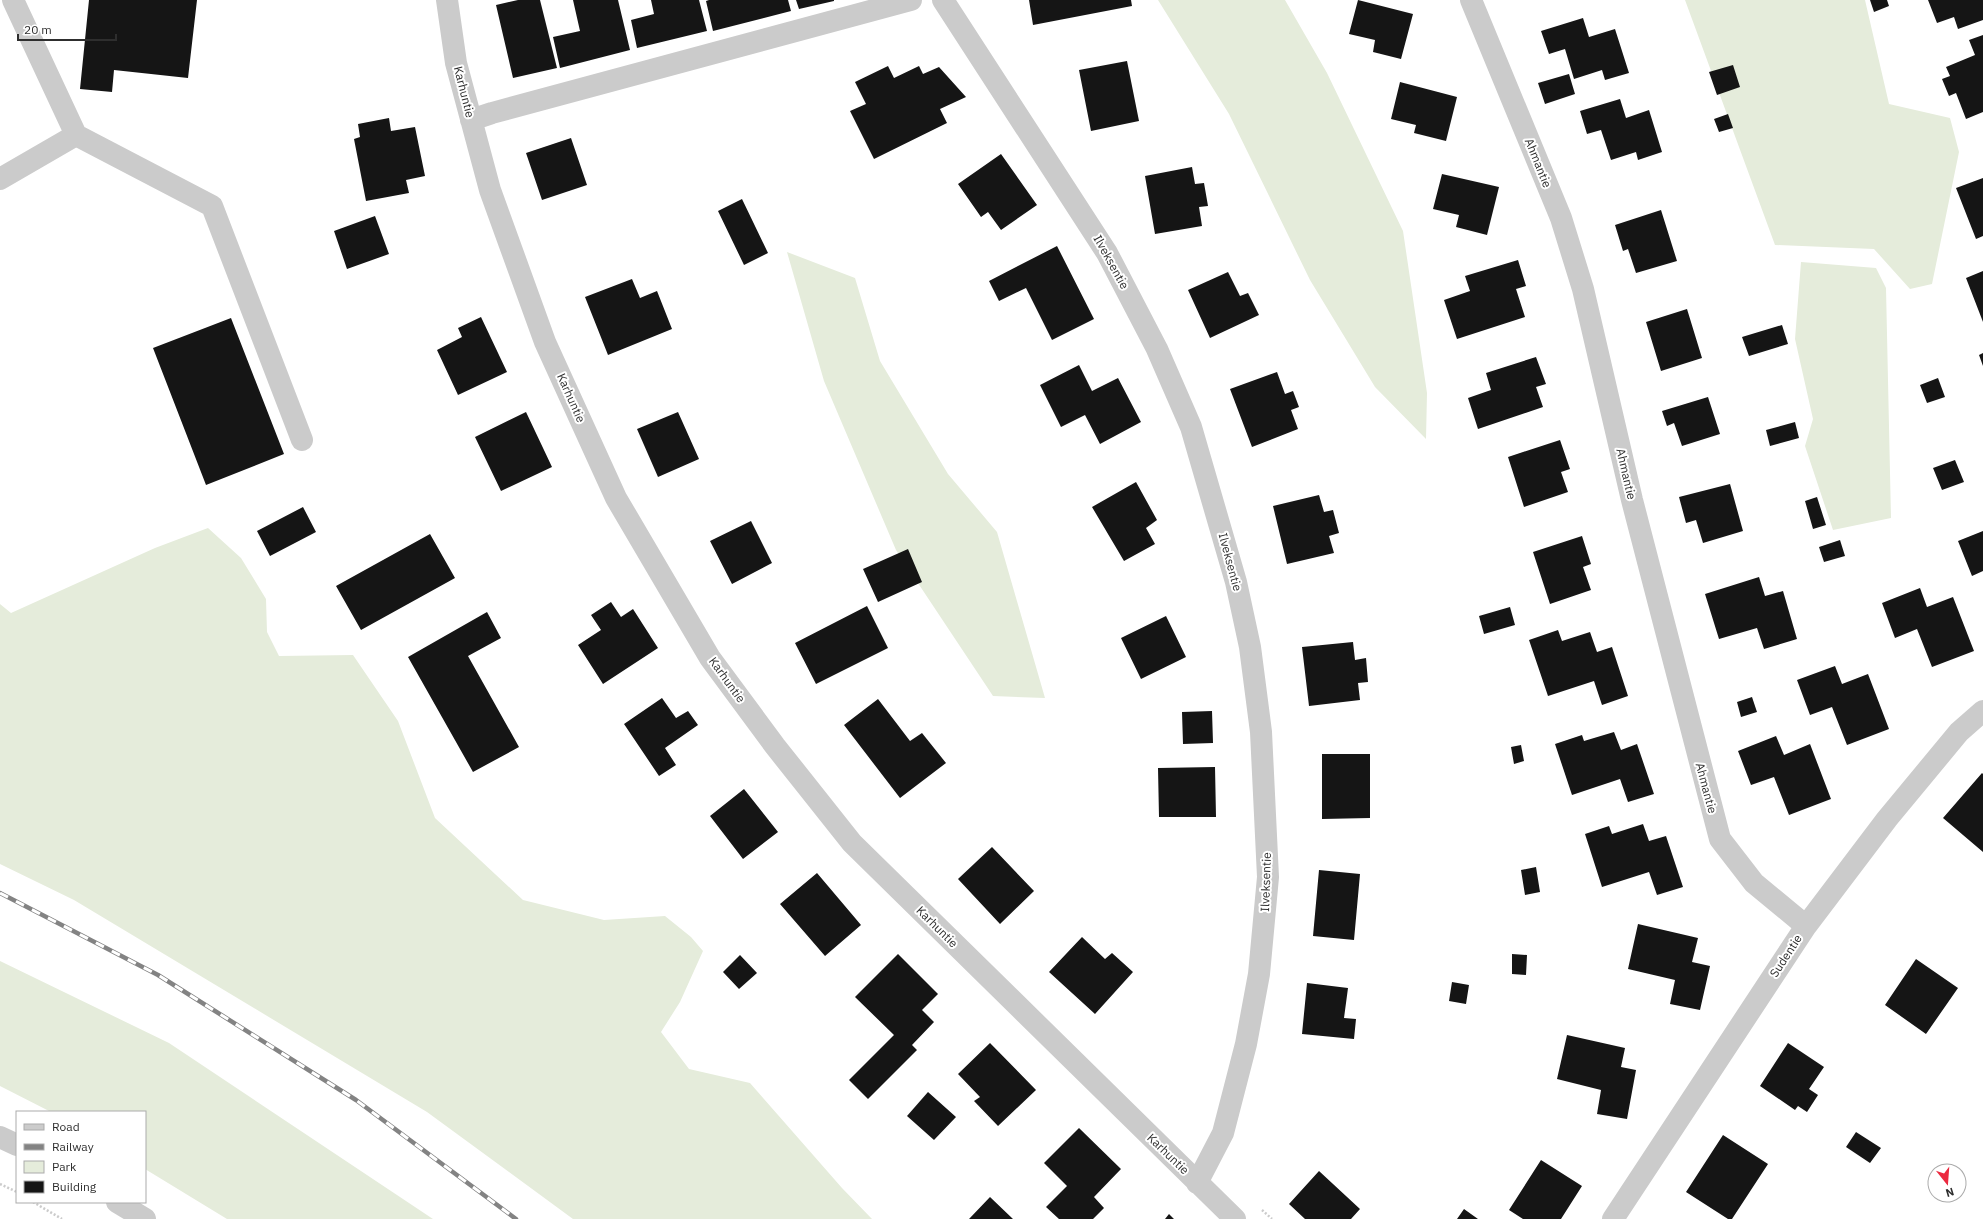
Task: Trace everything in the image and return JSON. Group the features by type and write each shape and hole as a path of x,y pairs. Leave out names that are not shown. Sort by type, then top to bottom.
{"street":[{"path":"13,0 76,135 212,206 302,440"},
{"name":"Karhuntie","path":"447,0 456,63 490,190 548,349 616,498 710,658 776,746 852,843 1235,1219"},
{"path":"471,120 911,0"},
{"name":"Ilveksentie","path":"943,0 1107,253 1157,349 1191,427 1242,606 1250,647 1261,732 1268,877 1259,974 1246,1044 1223,1133 1197,1183"},
{"name":"Ahmantie","path":"1471,0 1561,218 1583,289 1632,500 1720,839 1754,884 1806,926"},
{"path":"0,179 76,135"},
{"name":"Sudentie","path":"1613,1219 1806,926 1887,819 1959,732 1983,711"},
{"path":"0,1137 16,1144"},
{"path":"119,1203 144,1219"}],"path":[{"path":"0,1184 16,1192"},
{"path":"35,1203 62,1219"},
{"path":"1260,1208 1272,1219"}],"green space":[{"path":"1158,0 1285,0 1327,73 1403,231 1427,393 1426,439 1375,387 1310,280 1229,114"},
{"path":"1685,0 1865,0 1889,104 1950,118 1959,152 1932,284 1910,289 1874,249 1775,245"},
{"path":"787,252 855,278 880,361 948,474 997,532 1045,698 993,696 896,550 824,381"},
{"path":"1801,262 1876,268 1886,288 1891,518 1833,530 1805,446 1813,419 1795,339"},
{"path":"208,528 241,558 266,599 267,632 279,656 353,655 398,721 435,818 523,900 604,920 665,916 691,937 703,951 680,1002 661,1032 689,1069 750,1083 842,1188 872,1219 573,1219 427,1112 74,900 0,864 0,604 11,613 155,548"},
{"path":"0,961 169,1043 433,1219 227,1219 146,1170 146,1111 49,1111 0,1086"}],"building":[{"path":"89,0 197,0 188,78 114,70 112,92 80,89"},
{"path":"518,0 540,0 557,68 513,78 496,5"},
{"path":"573,0 618,0 630,50 560,68 553,37 580,31"},
{"path":"651,0 699,0 707,31 637,48 631,20 654,14"},
{"path":"788,0 791,11 713,31 706,1"},
{"path":"796,0 834,0 834,1 799,9"},
{"path":"1029,0 1131,0 1132,6 1033,25"},
{"path":"1358,0 1413,14 1401,59 1373,52 1375,40 1349,34"},
{"path":"1870,0 1887,0 1889,6 1874,12"},
{"path":"1928,0 1983,0 1983,20 1958,29 1954,17 1937,23"},
{"path":"1583,18 1589,37 1615,29 1629,73 1605,80 1602,70 1574,79 1565,49 1549,54 1541,31"},
{"path":"1983,35 1983,112 1966,119 1956,93 1949,96 1942,79 1950,76 1946,67 1975,55 1969,40"},
{"path":"1127,61 1139,121 1091,131 1079,70"},
{"path":"1733,65 1740,87 1717,95 1709,72"},
{"path":"888,66 894,78 919,66 923,74 939,67 966,97 940,109 947,123 874,159 850,111 866,104 855,82"},
{"path":"1569,74 1575,94 1545,104 1538,83"},
{"path":"1400,82 1457,97 1446,141 1414,133 1416,125 1391,119"},
{"path":"1620,99 1626,118 1649,110 1662,152 1638,160 1636,152 1611,160 1601,130 1587,134 1580,111"},
{"path":"1728,114 1733,128 1719,132 1714,119"},
{"path":"389,118 391,131 415,127 425,176 406,180 409,193 366,201 354,139 360,137 358,124"},
{"path":"571,138 587,185 542,200 526,153"},
{"path":"1001,154 1037,205 1001,230 988,212 981,217 958,184"},
{"path":"1192,167 1195,184 1204,183 1208,206 1199,207 1202,226 1155,234 1145,176"},
{"path":"1442,174 1499,187 1487,235 1456,227 1459,215 1433,209"},
{"path":"1983,178 1983,236 1976,239 1956,188"},
{"path":"742,199 768,253 744,265 718,211"},
{"path":"1661,210 1677,261 1636,273 1628,249 1623,251 1615,225"},
{"path":"375,216 389,254 347,269 334,231"},
{"path":"1057,246 1094,319 1052,340 1026,288 999,301 989,281"},
{"path":"1518,260 1526,286 1516,289 1525,317 1457,339 1444,300 1470,291 1465,276"},
{"path":"1983,271 1983,322 1966,278"},
{"path":"1228,272 1240,296 1248,293 1259,315 1210,338 1188,290"},
{"path":"632,279 640,298 657,291 672,329 608,355 585,297"},
{"path":"1687,309 1702,358 1661,371 1646,322"},
{"path":"481,317 507,372 458,395 437,350 462,337 458,328"},
{"path":"231,318 284,454 206,485 153,348"},
{"path":"1782,325 1788,344 1749,356 1742,337"},
{"path":"1983,353 1983,366 1979,355"},
{"path":"1536,357 1546,384 1536,387 1543,407 1478,429 1468,398 1491,390 1486,373"},
{"path":"1079,365 1092,391 1118,378 1141,422 1100,444 1085,415 1061,427 1040,385"},
{"path":"1277,372 1285,394 1293,391 1299,407 1291,410 1298,429 1252,447 1230,389"},
{"path":"1938,378 1945,397 1927,403 1920,385"},
{"path":"1708,397 1720,434 1682,446 1674,423 1667,426 1662,411"},
{"path":"526,412 552,467 501,491 475,437"},
{"path":"678,412 699,459 658,477 637,429"},
{"path":"1795,422 1799,438 1770,446 1766,430"},
{"path":"1560,440 1570,469 1561,472 1568,492 1524,507 1508,457"},
{"path":"1955,460 1964,482 1942,490 1933,468"},
{"path":"1136,482 1157,520 1146,528 1155,544 1124,561 1092,507"},
{"path":"1730,484 1743,531 1703,543 1696,520 1686,523 1679,497"},
{"path":"1319,495 1324,512 1333,510 1339,533 1329,536 1334,553 1287,564 1273,506"},
{"path":"1817,497 1826,525 1813,529 1805,501"},
{"path":"303,507 316,532 270,556 257,531"},
{"path":"751,521 772,563 732,584 710,541"},
{"path":"1983,531 1983,571 1972,576 1958,541"},
{"path":"430,534 455,578 361,630 336,586"},
{"path":"1582,536 1591,564 1583,567 1591,590 1550,604 1533,552"},
{"path":"1840,540 1845,556 1824,562 1819,547"},
{"path":"908,549 922,582 878,602 863,569"},
{"path":"1759,577 1765,596 1783,591 1797,639 1764,649 1757,628 1719,639 1705,594"},
{"path":"1920,588 1927,607 1953,597 1974,651 1932,667 1917,629 1895,638 1882,603"},
{"path":"611,602 621,617 633,609 658,648 603,684 578,645 601,630 591,615"},
{"path":"867,606 888,648 816,684 795,643"},
{"path":"1510,607 1515,625 1484,634 1479,616"},
{"path":"487,612 501,638 468,656 519,747 473,772 408,657"},
{"path":"1166,616 1186,657 1141,679 1121,638"},
{"path":"1558,630 1562,641 1590,632 1597,652 1612,647 1628,696 1602,705 1594,681 1548,696 1529,640"},
{"path":"1353,642 1355,660 1366,658 1368,682 1358,683 1360,700 1309,706 1302,647"},
{"path":"1835,666 1842,684 1868,674 1889,729 1847,745 1832,707 1810,715 1797,680"},
{"path":"1752,697 1757,712 1741,717 1737,702"},
{"path":"662,698 676,718 688,711 698,725 665,748 676,765 659,776 624,724"},
{"path":"878,699 910,741 922,733 946,763 900,798 844,725"},
{"path":"1212,711 1213,743 1183,744 1182,712"},
{"path":"1614,732 1621,750 1637,744 1654,794 1628,802 1620,779 1572,795 1555,744 1582,735 1584,741"},
{"path":"1776,736 1784,755 1810,744 1831,799 1789,815 1774,777 1751,785 1738,751"},
{"path":"1521,745 1524,761 1514,764 1511,747"},
{"path":"1322,754 1370,754 1370,818 1322,819"},
{"path":"1215,767 1216,817 1159,817 1158,768"},
{"path":"1982,773 1983,774 1983,852 1943,818"},
{"path":"744,789 778,832 743,859 710,816"},
{"path":"1643,824 1649,841 1666,836 1683,887 1657,895 1649,872 1602,887 1585,834 1609,826 1612,834"},
{"path":"992,847 1034,891 1000,924 958,879"},
{"path":"1536,867 1540,892 1525,895 1521,870"},
{"path":"1319,870 1360,874 1354,940 1313,936"},
{"path":"817,873 861,925 825,956 780,904"},
{"path":"1638,924 1698,938 1692,962 1710,966 1700,1010 1670,1004 1675,980 1628,969"},
{"path":"1082,937 1105,959 1112,953 1133,972 1095,1014 1049,972"},
{"path":"898,954 938,994 922,1010 934,1022 912,1045 917,1050 868,1099 849,1080 894,1035 855,997"},
{"path":"1512,954 1527,955 1526,975 1512,974"},
{"path":"740,955 757,973 739,989 723,972"},
{"path":"1916,959 1958,988 1926,1034 1885,1005"},
{"path":"1452,982 1469,985 1466,1004 1449,1001"},
{"path":"1307,983 1348,988 1344,1018 1356,1019 1354,1039 1302,1034"},
{"path":"1567,1035 1625,1048 1621,1067 1636,1070 1627,1119 1597,1114 1601,1090 1557,1079"},
{"path":"990,1043 1036,1090 998,1126 974,1101 980,1097 958,1074"},
{"path":"1788,1043 1824,1067 1809,1089 1818,1095 1807,1112 1798,1106 1795,1110 1760,1086"},
{"path":"928,1092 956,1117 934,1140 907,1116"},
{"path":"1079,1128 1121,1169 1094,1197 1104,1208 1093,1219 1059,1219 1046,1207 1067,1186 1044,1163"},
{"path":"1856,1132 1881,1148 1870,1163 1846,1147"},
{"path":"1723,1135 1768,1164 1732,1219 1728,1219 1686,1192"},
{"path":"1541,1160 1582,1186 1561,1219 1523,1219 1509,1210"},
{"path":"1319,1171 1360,1209 1351,1219 1305,1219 1289,1204"},
{"path":"990,1197 1013,1219 969,1219"},
{"path":"1464,1209 1478,1219 1457,1219"},
{"path":"1169,1214 1174,1219 1165,1219"}],"railway":[{"path":"0,893 158,975 356,1100 516,1219"}]}
